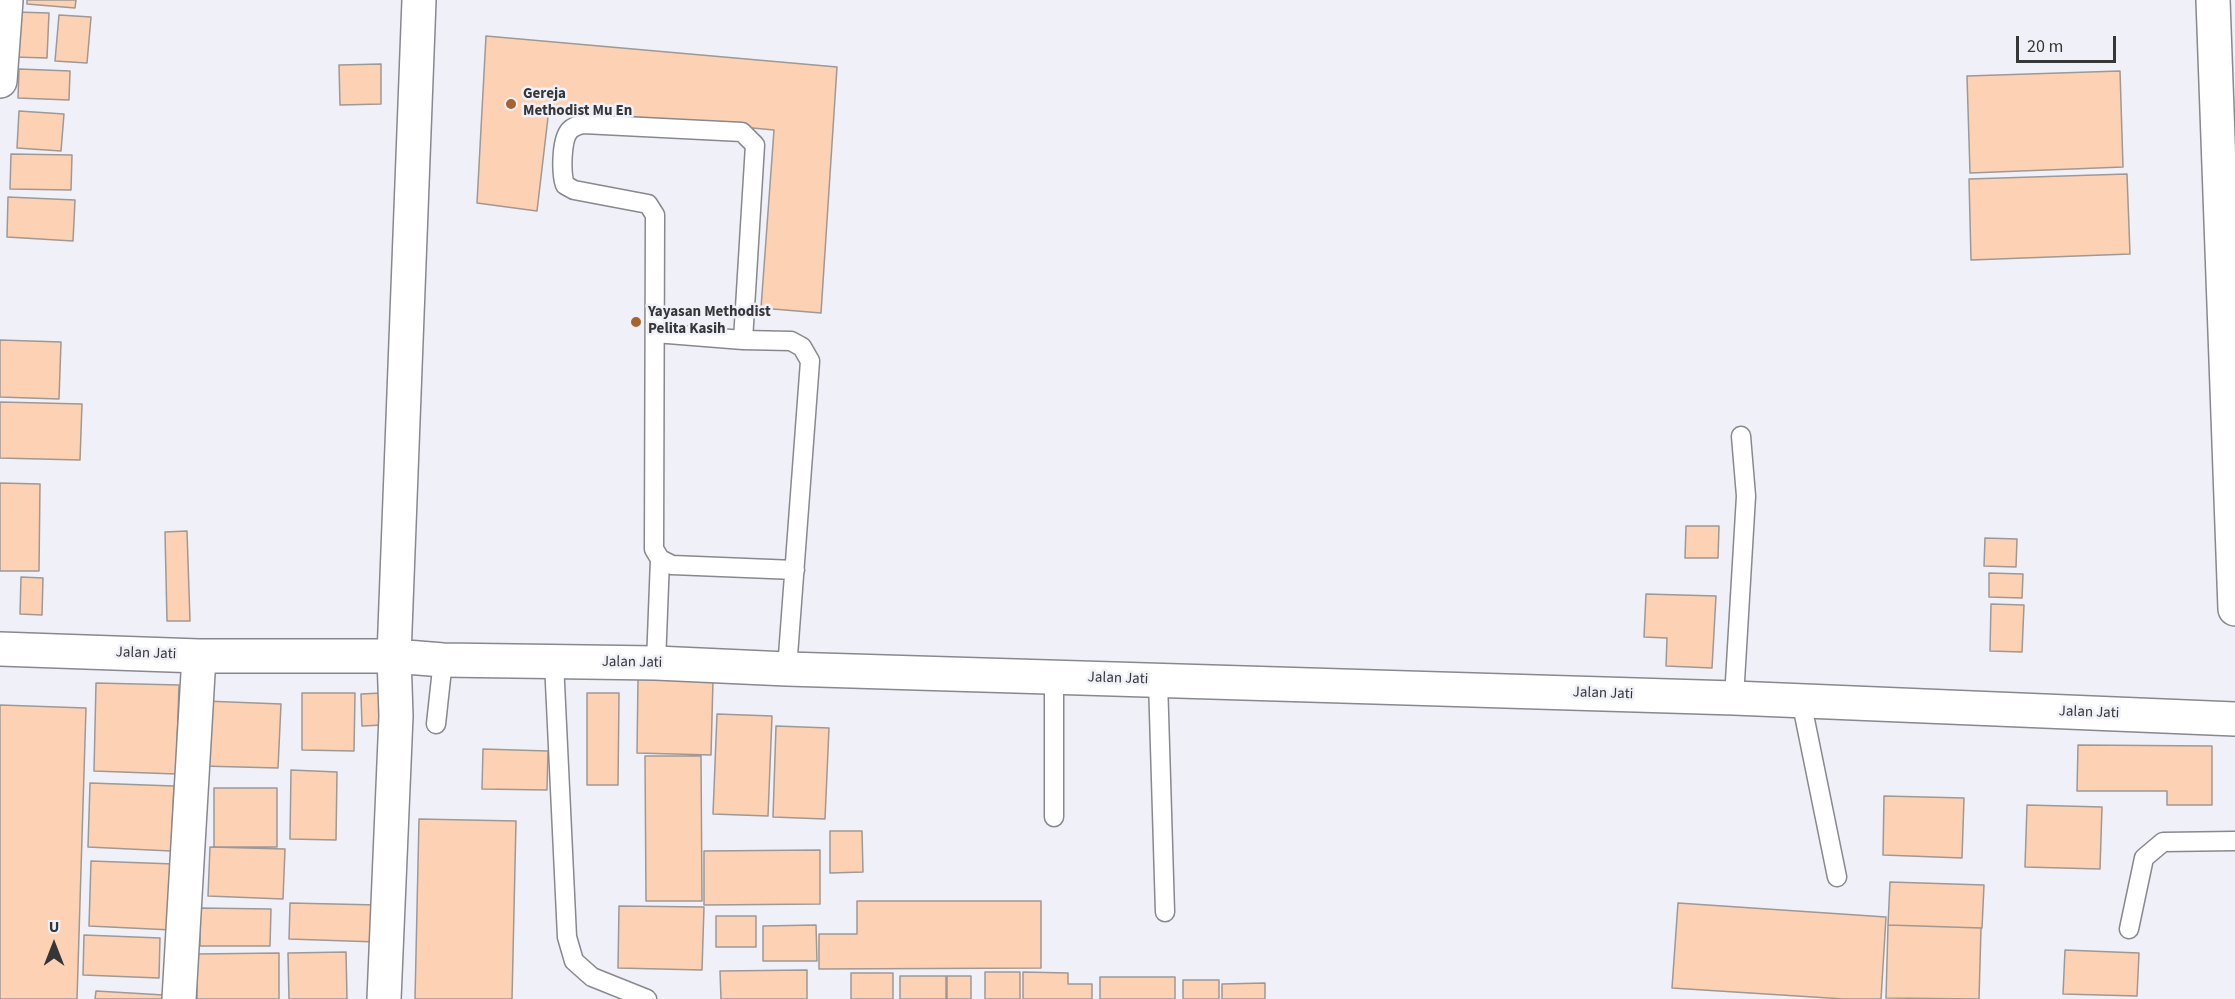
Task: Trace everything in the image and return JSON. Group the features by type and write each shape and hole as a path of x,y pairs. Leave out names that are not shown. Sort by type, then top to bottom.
{"street":[{"path":"0,81 6,0"},
{"path":"384,999 396,716 394,656 419,0"},
{"path":"2213,0 2229,302 2235,609"},
{"name":"Jalan Jati","path":"0,649 199,656 394,656 443,660 657,663 1801,700 2235,719"},
{"path":"179,999 199,656"}],"lane":[{"path":"657,663 660,560 654,549 655,215 648,204 574,190 565,185 562,176 565,138 571,129 583,124 742,132 755,145 742,340"},
{"path":"655,333 742,340 791,341 802,347 810,361 787,669"},
{"path":"1734,698 1746,496 1741,436"},
{"path":"660,560 672,565 795,570"},
{"path":"436,724 443,660"},
{"path":"554,662 567,937 574,960 592,977 647,999"},
{"path":"1054,677 1054,818"},
{"path":"1158,680 1165,912"},
{"path":"1801,700 1837,877"},
{"path":"2129,929 2144,858 2163,842 2235,841"}],"building":[{"path":"27,0 76,0 75,8 27,4"},
{"path":"15,12 49,13 47,58 14,57"},
{"path":"59,15 91,17 87,63 55,61"},
{"name":"Yayasan Methodist Pelita Kasih","path":"486,36 837,67 821,313 761,308 774,130 549,109 537,211 477,203"},
{"path":"381,64 381,104 340,105 339,65"},
{"path":"19,69 70,71 69,100 18,98"},
{"path":"2120,71 2123,167 1970,173 1967,76"},
{"path":"19,111 64,114 61,151 17,148"},
{"path":"11,154 72,155 71,190 10,189"},
{"path":"2127,174 2130,254 1971,260 1969,179"},
{"path":"8,197 75,200 73,241 7,237"},
{"path":"0,340 61,342 59,399 0,397"},
{"path":"0,402 82,404 80,460 0,458"},
{"path":"0,483 40,484 39,571 0,571"},
{"path":"1686,526 1719,526 1718,558 1685,558"},
{"path":"187,531 190,621 167,621 165,532"},
{"path":"1985,538 2017,539 2016,567 1984,566"},
{"path":"1989,573 2023,574 2022,598 1989,597"},
{"path":"21,577 43,578 42,615 20,614"},
{"path":"1646,594 1716,596 1712,668 1666,666 1667,638 1644,637"},
{"path":"1991,604 2024,605 2022,652 1990,651"},
{"path":"638,679 713,680 711,755 637,753"},
{"path":"96,683 179,685 176,774 94,771"},
{"path":"302,693 355,693 354,751 302,750"},
{"path":"382,693 383,725 362,726 361,694"},
{"path":"587,693 619,693 618,785 587,785"},
{"path":"205,701 281,704 278,768 202,766"},
{"path":"0,705 86,708 77,999 0,999"},
{"path":"717,714 772,716 768,816 713,814"},
{"path":"776,726 829,728 825,819 773,817"},
{"path":"2078,745 2212,746 2212,805 2167,805 2167,791 2077,791"},
{"path":"483,749 548,751 547,790 482,789"},
{"path":"645,756 701,756 702,901 646,901"},
{"path":"291,770 337,772 336,840 290,839"},
{"path":"90,783 174,786 171,851 88,847"},
{"path":"214,788 277,788 277,847 214,847"},
{"path":"1884,796 1964,798 1962,858 1883,855"},
{"path":"2027,805 2102,807 2100,869 2025,867"},
{"path":"419,819 516,821 512,999 415,999"},
{"path":"830,831 862,831 863,872 830,873"},
{"path":"210,847 285,849 283,899 208,896"},
{"path":"820,850 820,904 704,905 704,851"},
{"path":"91,861 174,864 172,930 89,926"},
{"path":"1890,882 1984,885 1982,928 1888,925"},
{"path":"857,901 1041,901 1041,968 819,969 819,934 857,934"},
{"path":"290,903 378,905 377,942 289,939"},
{"path":"1678,903 1886,917 1881,999 1844,999 1672,988"},
{"path":"619,906 704,907 702,970 618,968"},
{"path":"200,908 271,909 270,946 200,946"},
{"path":"716,916 756,916 756,947 716,947"},
{"path":"816,925 817,961 763,961 763,926"},
{"path":"1888,925 1981,928 1979,999 1886,998"},
{"path":"84,935 160,938 159,978 83,975"},
{"path":"2065,950 2139,953 2137,996 2063,994"},
{"path":"346,952 347,999 289,999 288,953"},
{"path":"279,953 279,999 197,999 197,954"},
{"path":"807,970 807,999 721,999 720,971"},
{"path":"985,972 1020,972 1020,999 985,999"},
{"path":"1023,972 1068,973 1068,984 1092,984 1092,999 1023,999"},
{"path":"851,973 893,973 893,999 851,999"},
{"path":"900,976 946,976 946,999 900,999"},
{"path":"947,976 971,976 971,999 947,999"},
{"path":"1100,977 1175,977 1175,999 1100,999"},
{"path":"1183,980 1219,980 1219,999 1183,999"},
{"path":"1265,983 1265,999 1222,999 1222,984"},
{"path":"96,991 164,995 164,999 95,999"}],"place":[{"name":"Gereja Methodist Mu En","path":"511,104"},
{"name":"Yayasan Methodist Pelita Kasih","path":"636,322"}]}
